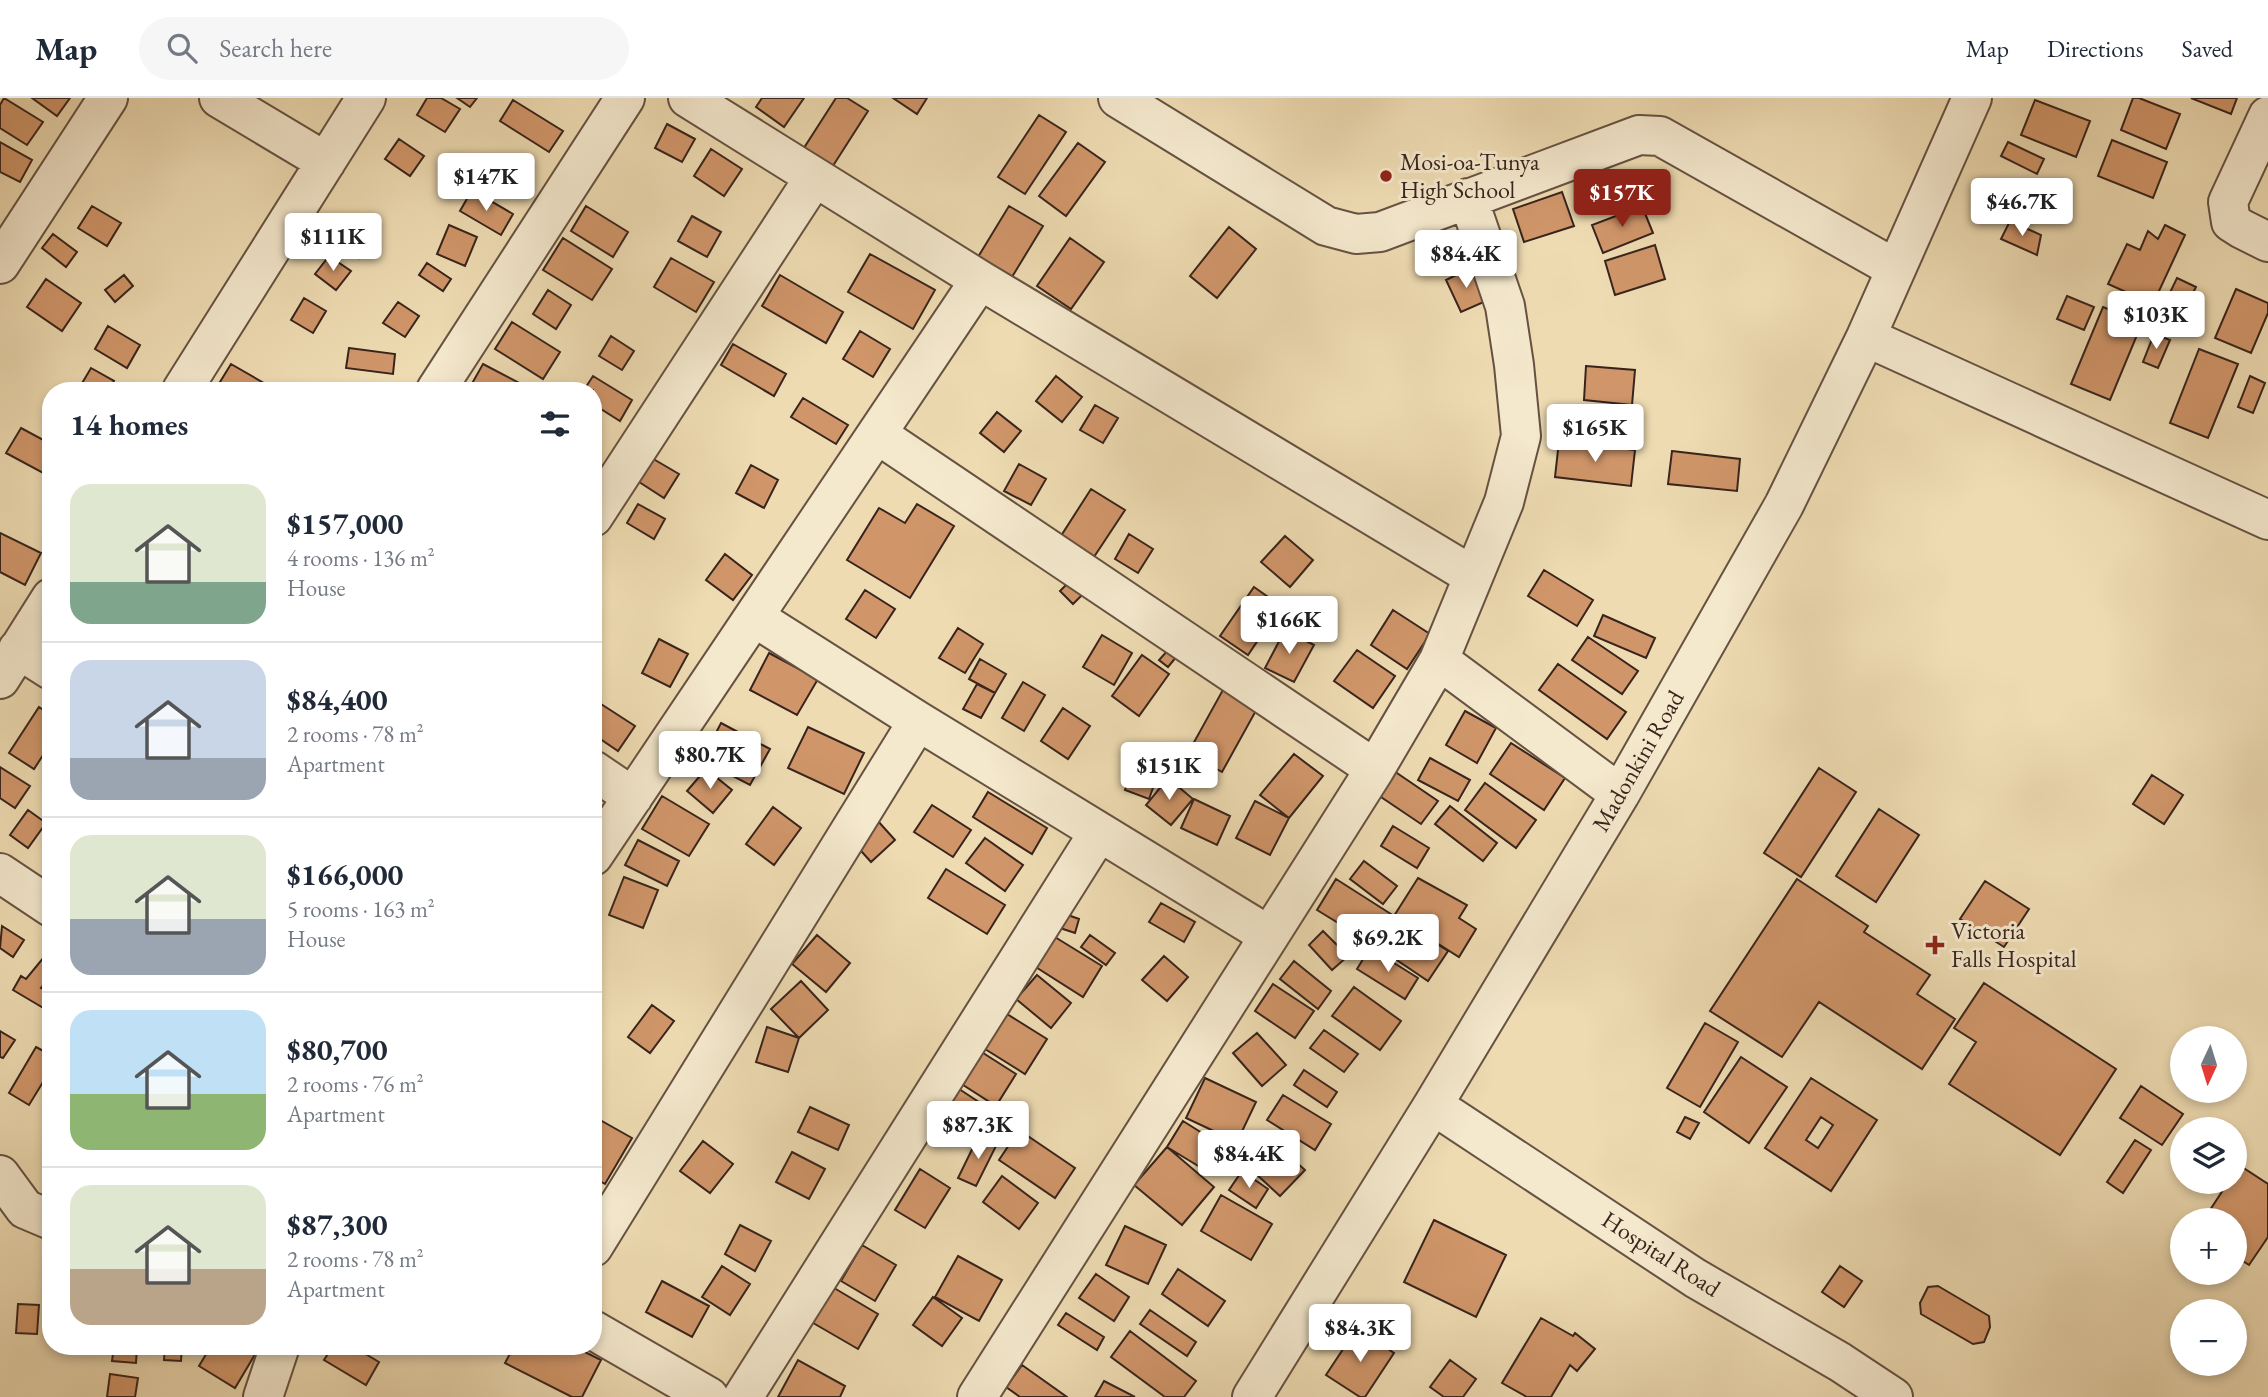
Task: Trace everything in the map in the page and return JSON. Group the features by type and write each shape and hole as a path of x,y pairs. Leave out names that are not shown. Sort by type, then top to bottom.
{"street":[{"path":"0,264 108,98"},
{"path":"219,98 326,162"},
{"path":"187,382 366,98"},
{"path":"441,382 625,98"},
{"path":"688,98 980,280 1473,576"},
{"path":"1118,98 1326,226 1356,234 1380,232 1639,135 1660,136 1896,269"},
{"name":"Madonkini Road","path":"1252,1397 1433,1105 1620,794 1784,505 1866,337 1972,98"},
{"path":"2268,116 2228,202 2231,222 2268,242"},
{"path":"602,503 814,178"},
{"path":"977,1397 1374,769 1438,660 1504,502 1521,436 1505,306 1468,198"},
{"path":"602,843 980,280"},
{"path":"1866,337 2268,520"},
{"path":"877,434 1374,769"},
{"path":"42,612 9,664 42,669"},
{"path":"754,617 1268,936"},
{"path":"1438,660 1620,794"},
{"path":"602,1232 918,721"},
{"path":"602,777 633,797"},
{"path":"743,1397 1099,832"},
{"path":"0,873 42,901"},
{"name":"Hospital Road","path":"1433,1105 1695,1278 1840,1362 1893,1397"},
{"path":"0,1175 25,1209 42,1216"},
{"path":"602,1335 709,1397"},
{"path":"263,1397 277,1355"}],"building":[{"path":"4,98 43,122 27,145 0,128 0,105"},
{"path":"32,98 70,98 57,116"},
{"path":"427,98 441,98 460,109 445,132 417,115"},
{"path":"457,98 477,98 470,107"},
{"path":"762,98 804,98 784,127 756,107"},
{"path":"836,98 847,98 868,111 831,169 802,151"},
{"path":"893,98 927,98 917,114"},
{"path":"2133,98 2180,114 2166,149 2121,130"},
{"path":"2191,98 2237,98 2231,114"},
{"path":"513,100 563,131 549,152 500,121"},
{"path":"2035,100 2090,121 2076,157 2021,135"},
{"path":"1039,115 1066,132 1025,194 998,177"},
{"path":"667,124 695,139 682,162 655,148"},
{"path":"399,139 424,156 410,176 385,159"},
{"path":"2112,140 2167,162 2153,198 2098,176"},
{"path":"0,142 32,160 20,182 0,172"},
{"path":"2008,142 2044,159 2037,174 2001,156"},
{"path":"1078,143 1105,162 1066,216 1039,196"},
{"path":"711,149 742,169 724,196 694,176"},
{"path":"472,190 513,214 501,235 460,211"},
{"path":"1562,192 1574,226 1524,242 1513,209"},
{"path":"92,206 121,223 107,246 78,228"},
{"path":"586,206 628,232 613,257 571,231"},
{"path":"1009,206 1043,226 1012,277 978,257"},
{"path":"1642,206 1653,233 1603,253 1592,225"},
{"path":"692,216 721,232 707,257 678,241"},
{"path":"351,220 374,235 359,258 337,243"},
{"path":"2010,221 2041,235 2037,255 2001,239"},
{"path":"449,225 477,237 465,266 437,254"},
{"path":"2165,225 2185,235 2153,304 2108,284 2127,244 2140,250 2148,231 2158,239"},
{"path":"1229,227 1256,249 1217,298 1190,276"},
{"path":"53,234 77,252 66,267 42,248"},
{"path":"563,238 612,269 592,300 543,270"},
{"path":"1070,238 1104,262 1071,309 1037,286"},
{"path":"1655,245 1665,279 1615,295 1605,261"},
{"path":"870,254 935,290 913,329 848,292"},
{"path":"329,256 351,271 336,290 315,274"},
{"path":"671,258 714,282 696,312 654,287"},
{"path":"427,263 451,279 443,291 419,275"},
{"path":"1470,268 1486,301 1461,312 1446,280"},
{"path":"124,275 133,286 115,302 105,290"},
{"path":"780,275 843,312 826,343 762,306"},
{"path":"2177,278 2196,287 2181,316 2163,307"},
{"path":"46,279 81,303 62,331 27,307"},
{"path":"2236,289 2268,303 2268,313 2251,353 2215,338"},
{"path":"548,290 571,305 556,329 533,314"},
{"path":"2067,296 2094,307 2084,330 2057,319"},
{"path":"304,298 326,311 313,333 291,320"},
{"path":"398,302 419,316 405,337 383,323"},
{"path":"2103,307 2142,323 2110,400 2071,384"},
{"path":"512,322 560,352 543,379 495,349"},
{"path":"108,326 140,345 127,368 95,349"},
{"path":"860,331 890,349 873,377 843,359"},
{"path":"2154,334 2170,340 2158,368 2143,362"},
{"path":"611,336 634,351 622,370 599,356"},
{"path":"733,344 786,374 774,396 721,365"},
{"path":"349,348 395,354 393,374 346,368"},
{"path":"2199,349 2238,364 2208,438 2170,423"},
{"path":"231,364 262,382 220,382"},
{"path":"483,364 518,382 473,382"},
{"path":"1586,366 1635,370 1632,405 1584,400"},
{"path":"91,368 114,381 113,382 83,382"},
{"path":"593,376 632,400 620,421 602,410 602,382 589,382"},
{"path":"1056,376 1082,397 1062,422 1036,401"},
{"path":"2250,376 2265,383 2253,413 2238,407"},
{"path":"803,398 848,425 836,444 791,417"},
{"path":"1095,405 1118,418 1103,443 1080,430"},
{"path":"1558,408 1633,412 1631,443 1557,439"},
{"path":"997,412 1021,431 1004,452 980,433"},
{"path":"21,428 42,439 42,472 6,453"},
{"path":"1559,441 1635,450 1631,486 1555,477"},
{"path":"1672,451 1740,459 1737,491 1668,484"},
{"path":"650,457 679,474 664,498 636,480"},
{"path":"1019,464 1046,479 1031,505 1004,491"},
{"path":"751,465 778,480 764,508 736,493"},
{"path":"1091,489 1125,510 1092,560 1059,539"},
{"path":"638,504 665,519 654,539 627,523"},
{"path":"917,504 954,526 910,598 847,560 879,508 905,523"},
{"path":"0,533 41,553 25,585 0,572"},
{"path":"1129,534 1153,549 1138,573 1115,559"},
{"path":"1285,536 1313,560 1290,587 1261,562"},
{"path":"725,554 752,575 733,600 706,580"},
{"path":"1544,570 1593,600 1577,626 1528,596"},
{"path":"1071,580 1084,593 1073,604 1060,591"},
{"path":"1254,587 1281,606 1248,655 1220,636"},
{"path":"865,590 895,609 876,638 846,619"},
{"path":"1393,610 1430,634 1407,669 1371,645"},
{"path":"1603,615 1655,638 1646,658 1594,636"},
{"path":"958,628 983,644 965,673 939,658"},
{"path":"1285,630 1314,645 1294,682 1265,668"},
{"path":"1102,635 1132,653 1114,685 1083,667"},
{"path":"1588,637 1638,671 1622,694 1572,660"},
{"path":"659,639 688,654 670,687 642,673"},
{"path":"1169,649 1177,656 1168,667 1159,660"},
{"path":"1357,650 1395,676 1373,708 1334,681"},
{"path":"769,653 818,679 797,715 750,690"},
{"path":"1142,655 1169,674 1139,716 1112,696"},
{"path":"980,659 1006,674 995,693 969,679"},
{"path":"1558,664 1626,712 1607,739 1539,690"},
{"path":"1023,682 1045,695 1024,731 1002,718"},
{"path":"977,684 995,693 981,718 963,709"},
{"path":"1224,688 1258,707 1222,772 1188,753"},
{"path":"602,705 635,726 618,751 602,740"},
{"path":"39,707 42,709 42,757 34,769 9,753"},
{"path":"1063,708 1090,726 1068,759 1041,741"},
{"path":"1465,711 1496,728 1477,763 1446,745"},
{"path":"721,723 770,749 750,785 702,760"},
{"path":"808,727 864,753 844,794 788,768"},
{"path":"1511,743 1565,778 1544,810 1490,774"},
{"path":"1294,754 1323,776 1289,818 1260,795"},
{"path":"1430,758 1470,780 1458,801 1418,780"},
{"path":"1136,759 1160,768 1149,799 1125,790"},
{"path":"0,767 30,786 15,808 0,798"},
{"path":"1819,768 1856,792 1801,877 1764,853"},
{"path":"706,769 732,790 713,813 687,791"},
{"path":"1394,771 1438,801 1421,824 1378,795"},
{"path":"2152,775 2183,795 2164,824 2133,804"},
{"path":"1168,778 1193,799 1171,825 1146,805"},
{"path":"1485,783 1536,820 1516,848 1465,810"},
{"path":"988,792 1047,828 1032,854 973,817"},
{"path":"662,796 709,824 689,856 642,829"},
{"path":"1194,799 1230,816 1217,845 1181,828"},
{"path":"1255,801 1289,818 1270,855 1236,838"},
{"path":"932,805 971,830 953,857 914,832"},
{"path":"1450,806 1497,843 1483,861 1435,824"},
{"path":"773,807 801,828 774,865 746,844"},
{"path":"1879,809 1919,835 1876,902 1836,876"},
{"path":"28,810 42,820 42,829 28,848 10,835"},
{"path":"877,820 895,840 871,862 853,842"},
{"path":"1393,826 1429,848 1417,868 1381,846"},
{"path":"985,838 1023,865 1005,891 966,863"},
{"path":"638,840 679,861 667,886 625,865"},
{"path":"1364,861 1397,886 1383,904 1350,879"},
{"path":"946,869 1005,905 987,934 928,898"},
{"path":"624,877 658,890 643,928 609,915"},
{"path":"1418,878 1467,905 1459,918 1476,929 1459,957 1394,916"},
{"path":"1336,879 1394,916 1376,946 1317,910"},
{"path":"1797,879 1868,926 1864,932 1930,975 1917,994 1955,1019 1922,1069 1819,1002 1782,1057 1710,1011"},
{"path":"1985,881 2029,909 2004,947 1960,919"},
{"path":"1161,903 1195,922 1184,942 1149,922"},
{"path":"1065,914 1079,919 1075,933 1060,928"},
{"path":"1395,917 1448,951 1428,981 1376,946"},
{"path":"2,926 24,940 13,957 0,948"},
{"path":"1323,931 1348,956 1332,970 1309,945"},
{"path":"1050,934 1102,966 1083,997 1031,964"},
{"path":"817,935 850,963 826,992 792,964"},
{"path":"1090,935 1115,953 1106,965 1081,947"},
{"path":"1370,948 1418,978 1405,999 1357,969"},
{"path":"1164,956 1188,977 1167,1001 1142,980"},
{"path":"42,960 42,1007 13,990 21,976 26,979"},
{"path":"1294,961 1331,991 1318,1009 1280,979"},
{"path":"1037,975 1071,1003 1051,1028 1016,999"},
{"path":"801,981 828,1010 799,1038 771,1009"},
{"path":"1984,983 2116,1069 2060,1155 1949,1084 1976,1042 1954,1028"},
{"path":"1273,984 1314,1011 1295,1038 1255,1011"},
{"path":"1354,987 1401,1021 1380,1050 1332,1016"},
{"path":"652,1005 674,1021 650,1053 628,1037"},
{"path":"1007,1014 1047,1039 1025,1074 985,1049"},
{"path":"1705,1023 1738,1042 1700,1107 1667,1088"},
{"path":"767,1027 799,1038 788,1072 756,1062"},
{"path":"1324,1030 1358,1054 1344,1072 1310,1048"},
{"path":"0,1031 15,1040 3,1058 0,1057"},
{"path":"1257,1033 1286,1065 1262,1086 1233,1053"},
{"path":"36,1047 42,1050 42,1084 29,1105 9,1093"},
{"path":"980,1051 1016,1074 996,1106 960,1083"},
{"path":"1741,1057 1787,1087 1749,1143 1704,1112"},
{"path":"1304,1070 1337,1092 1327,1107 1294,1085"},
{"path":"1205,1078 1256,1102 1237,1142 1186,1118"},
{"path":"1811,1078 1877,1120 1831,1191 1765,1148","holes":["1821,1117 1833,1125 1818,1148 1806,1140"]},
{"path":"953,1085 991,1110 969,1144 931,1120"},
{"path":"2141,1086 2183,1114 2181,1117 2170,1117 2170,1133 2162,1145 2120,1118"},
{"path":"1283,1095 1331,1124 1315,1150 1267,1120"},
{"path":"810,1107 849,1125 838,1150 798,1132"},
{"path":"1685,1117 1699,1123 1690,1139 1677,1132"},
{"path":"602,1121 632,1138 605,1184 602,1182"},
{"path":"1183,1121 1229,1150 1213,1175 1167,1147"},
{"path":"1019,1130 1075,1168 1055,1198 999,1160"},
{"path":"979,1135 997,1144 976,1186 958,1178"},
{"path":"1268,1137 1305,1170 1280,1196 1244,1163"},
{"path":"2135,1140 2151,1150 2123,1193 2107,1182"},
{"path":"703,1141 733,1164 710,1193 680,1171"},
{"path":"1167,1147 1214,1187 1182,1225 1134,1185"},
{"path":"792,1152 825,1169 809,1199 776,1182"},
{"path":"920,1169 950,1188 925,1228 895,1210"},
{"path":"2247,1170 2268,1184 2268,1237 2249,1265 2247,1208 2211,1208 2220,1194 2247,1194"},
{"path":"1242,1171 1268,1189 1256,1208 1229,1190"},
{"path":"1002,1176 1038,1203 1019,1229 983,1202"},
{"path":"1221,1195 1272,1224 1251,1260 1201,1231"},
{"path":"1434,1220 1506,1255 1476,1317 1404,1282"},
{"path":"740,1225 771,1241 755,1271 725,1254"},
{"path":"1125,1226 1166,1245 1148,1284 1106,1265"},
{"path":"862,1245 896,1265 875,1301 841,1281"},
{"path":"958,1256 1002,1280 979,1321 935,1297"},
{"path":"722,1266 750,1284 730,1315 702,1297"},
{"path":"1840,1266 1862,1281 1844,1307 1822,1292"},
{"path":"1178,1269 1225,1301 1208,1326 1162,1294"},
{"path":"1096,1274 1129,1297 1114,1321 1079,1298"},
{"path":"662,1281 709,1306 692,1337 646,1312"},
{"path":"829,1285 878,1314 858,1349 808,1320"},
{"path":"1938,1286 1989,1316 1990,1327 1984,1342 1973,1344 1921,1314 1920,1303 1928,1287"},
{"path":"933,1297 962,1318 942,1346 913,1325"},
{"path":"18,1304 39,1305 37,1334 16,1333"},
{"path":"1150,1310 1196,1342 1187,1356 1140,1324"},
{"path":"1066,1313 1104,1337 1097,1350 1058,1325"},
{"path":"1541,1318 1573,1336 1575,1333 1595,1349 1577,1371 1570,1365 1551,1397 1527,1397 1502,1383"},
{"path":"1357,1328 1394,1353 1365,1397 1360,1397 1326,1375"},
{"path":"1130,1331 1196,1381 1184,1397 1165,1397 1111,1357"},
{"path":"113,1355 136,1355 136,1363 112,1361"},
{"path":"164,1355 181,1355 181,1361 164,1360"},
{"path":"206,1355 255,1355 235,1388 199,1366"},
{"path":"327,1355 367,1355 379,1362 366,1385 324,1360"},
{"path":"509,1355 591,1355 601,1360 582,1397 572,1397 505,1363"},
{"path":"798,1360 845,1386 840,1397 778,1397"},
{"path":"1450,1360 1476,1379 1463,1397 1444,1397 1430,1387"},
{"path":"1022,1365 1067,1397 1020,1397 1006,1387"},
{"path":"110,1374 138,1378 135,1397 107,1397"},
{"path":"1104,1381 1135,1397 1095,1397"}],"place":[{"name":"Mosi-oa-Tunya High School","path":"1386,176"},
{"name":"Victoria Falls Hospital","path":"1935,945"}]}
